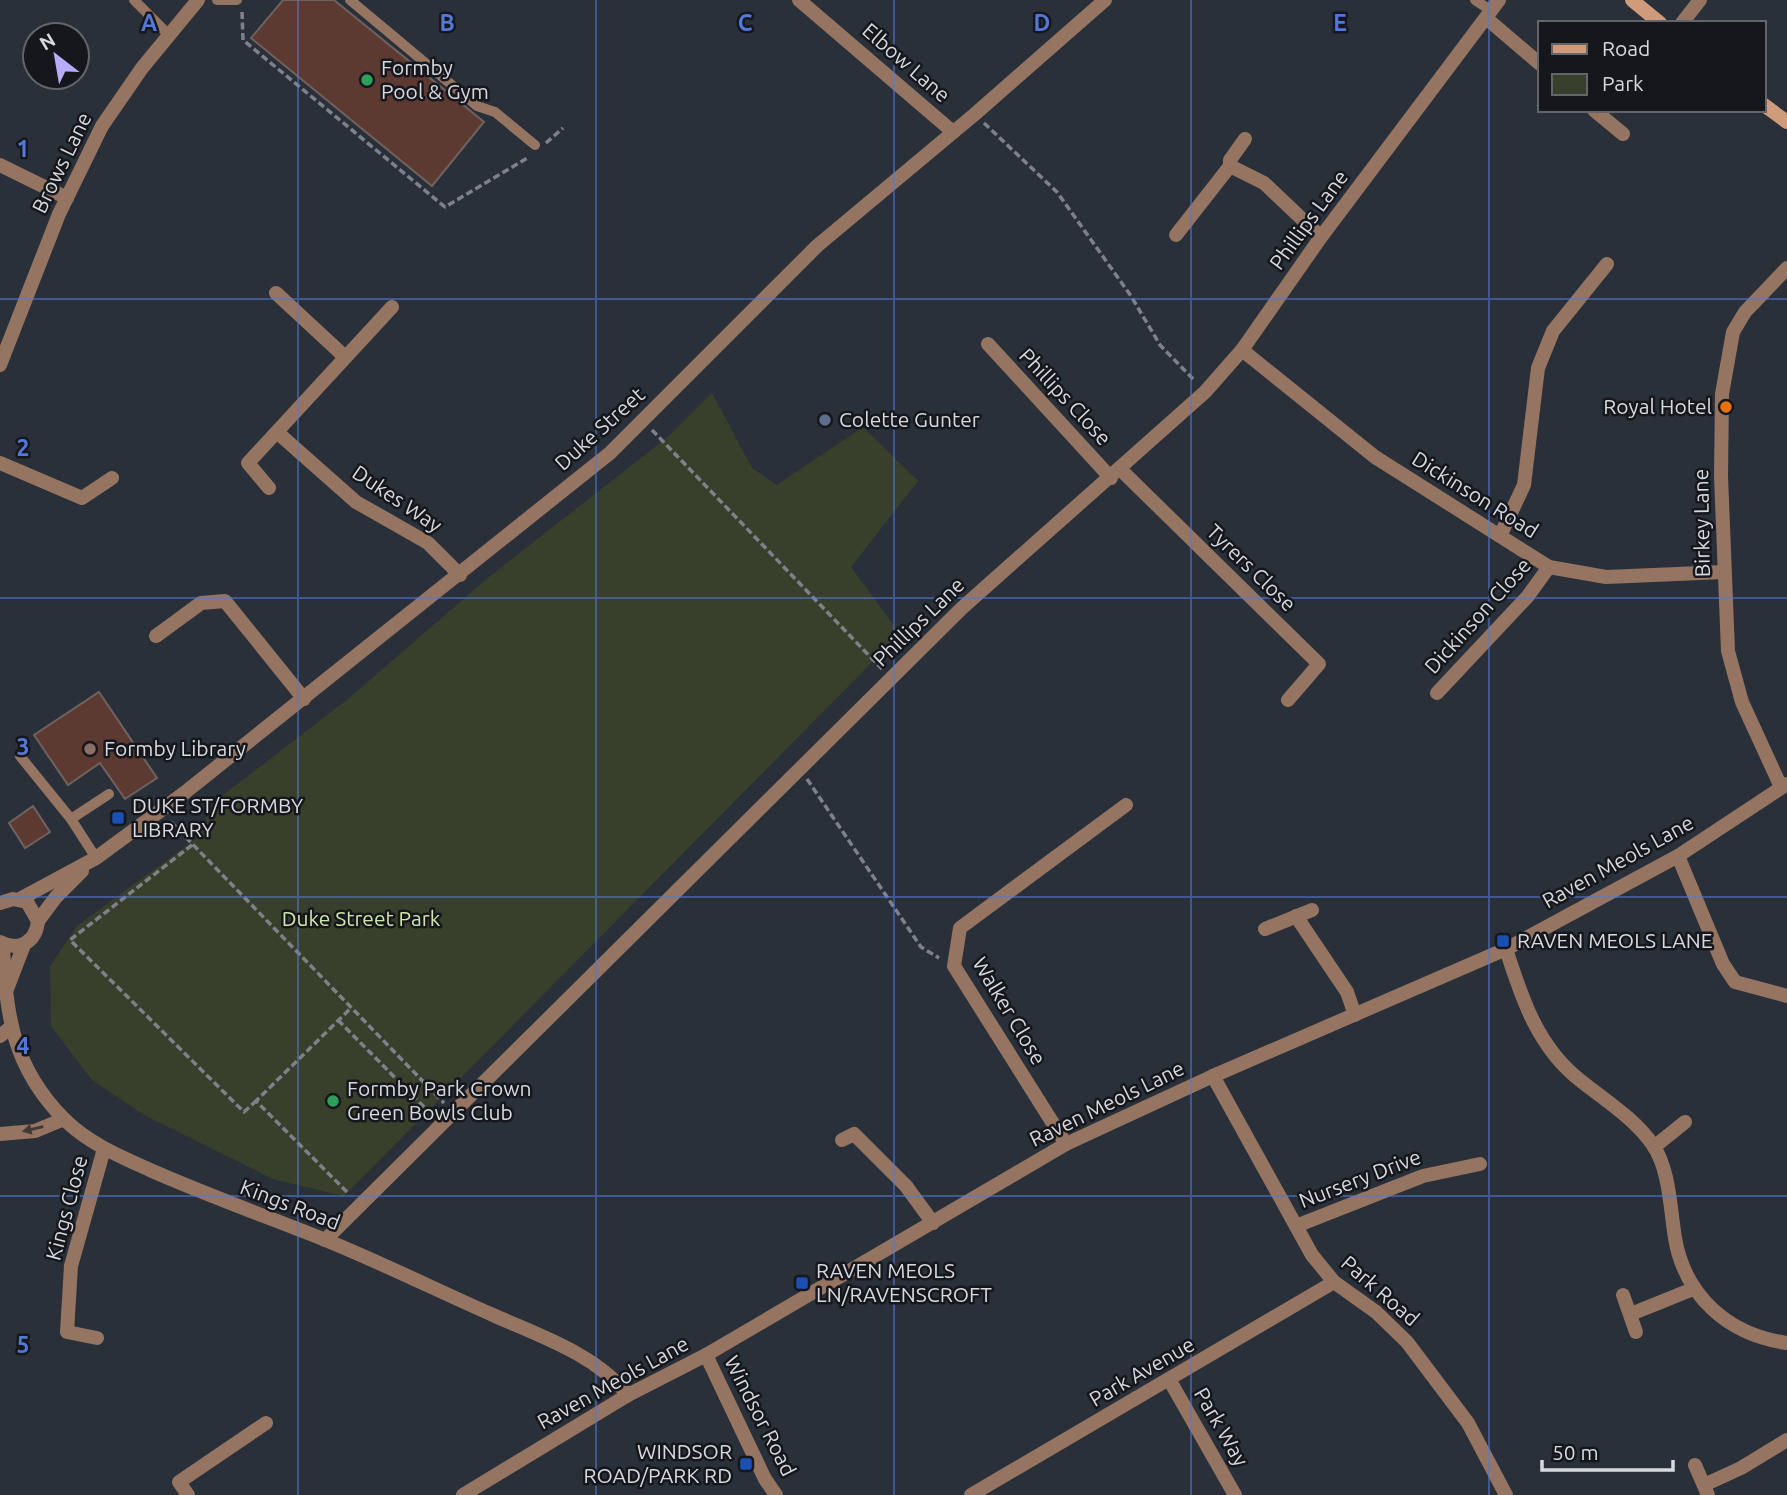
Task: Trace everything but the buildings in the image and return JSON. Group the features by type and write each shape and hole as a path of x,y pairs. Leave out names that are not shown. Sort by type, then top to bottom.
{"main road":[{"path":"1632,0 1658,21"},
{"path":"1766,106 1787,122"}],"street":[{"name":"Brows Lane","path":"2,356 67,198 102,126 198,0"},
{"name":"Duke Street","path":"24,945 34,935 38,921 55,897 96,858 304,699 610,453 817,246 975,114 1105,0"},
{"path":"1684,21 1700,0"},
{"name":"Elbow Lane","path":"803,1 953,132"},
{"path":"1492,10 1538,62"},
{"name":"Phillips Lane","path":"325,1240 962,608 1205,392 1242,350 1321,237 1492,10"},
{"path":"1596,112 1623,134"},
{"path":"1175,235 1230,166 1230,160 1245,139"},
{"path":"0,165 67,198"},
{"path":"1230,166 1264,183 1321,237"},
{"path":"1500,536 1524,485 1538,368 1553,331 1608,264"},
{"name":"Birkey Lane","path":"1784,785 1742,702 1728,651 1724,572 1722,394 1733,332 1745,312 1787,268"},
{"path":"276,293 344,356"},
{"path":"269,488 248,463 392,307"},
{"name":"Phillips Close","path":"988,344 1115,473"},
{"name":"Dickinson Road","path":"1242,350 1375,457 1549,567 1606,577 1724,572"},
{"name":"Dukes Way","path":"278,433 356,502 428,543 460,575"},
{"path":"0,463 82,498 112,478"},
{"name":"Tyrers Close","path":"1115,473 1319,664 1288,700"},
{"name":"Dickinson Close","path":"1437,693 1528,596 1549,567"},
{"path":"156,636 201,603 225,601 304,699"},
{"name":"Raven Meols Lane","path":"463,1495 628,1395 706,1355 1066,1144 1213,1076 1506,949 1678,856 1784,785"},
{"name":"Walker Close","path":"1066,1144 954,967 960,928 1126,805"},
{"path":"1678,856 1723,964 1735,982 1787,996"},
{"name":"Duke Street","path":"0,903 20,899 96,858"},
{"path":"20,899 32,907 38,921"},
{"path":"1265,929 1312,910"},
{"path":"1296,916 1347,992 1355,1015"},
{"path":"1,943 24,945"},
{"name":"Kings Road","path":"1,943 7,991 5,1032 30,1074 64,1119 104,1149 213,1198 325,1240 599,1365 628,1395"},
{"name":"Kings Road","path":"7,991 24,945"},
{"path":"1506,949 1527,1010 1542,1040 1558,1062 1628,1117 1654,1147 1666,1183 1679,1256 1693,1289 1726,1321 1755,1336 1787,1343"},
{"name":"Park Road","path":"1213,1076 1312,1255 1334,1282 1376,1312 1416,1352 1468,1423 1506,1495"},
{"path":"0,1134 35,1130 64,1119"},
{"path":"1654,1147 1685,1122"},
{"path":"842,1140 854,1134 906,1186 933,1223"},
{"name":"Kings Close","path":"97,1338 67,1332 71,1266 104,1149"},
{"name":"Nursery Drive","path":"1296,1226 1423,1175 1480,1164"},
{"name":"Park Avenue","path":"971,1495 1170,1381 1334,1282"},
{"path":"1631,1314 1693,1289"},
{"path":"1623,1294 1636,1332"},
{"name":"Windsor Road","path":"706,1355 765,1479 776,1495"},
{"name":"Park Way","path":"1170,1381 1236,1495"},
{"path":"187,1495 179,1482 266,1423"},
{"path":"1695,1465 1706,1490 1787,1440"}],"lane":[{"path":"134,0 169,36"},
{"path":"217,0 239,0"},
{"path":"350,0 477,106 495,112 535,145"},
{"path":"1475,0 1492,10"},
{"path":"20,756 71,819 96,858"},
{"path":"71,819 109,794"}],"path":[{"path":"239,0 243,40 445,207 520,166 563,128"},
{"path":"975,114 1057,192 1131,296 1160,345 1205,392"},
{"path":"643,421 891,678"},
{"path":"800,769 921,947 954,967"},
{"path":"160,811 453,1112"},
{"path":"192,845 70,940 244,1112 350,1009"},
{"path":"338,1020 428,1111"},
{"path":"256,1101 347,1192"}],"green space":[{"name":"Duke Street Park","path":"712,393 752,468 777,485 863,427 918,481 851,567 900,634 344,1196 273,1179 144,1115 92,1080 51,1026 50,966 77,926 197,838 214,802 348,699 489,577 669,436"}],"place":[{"name":"Formby Pool & Gym","path":"367,80"},
{"name":"Royal Hotel","path":"1726,407"},
{"name":"Colette Gunter","path":"825,420"},
{"name":"Formby Library","path":"90,749"},
{"name":"DUKE ST/FORMBY LIBRARY","path":"118,818"},
{"name":"RAVEN MEOLS LANE","path":"1503,941"},
{"name":"Formby Park Crown Green Bowls Club","path":"333,1101"},
{"name":"RAVEN MEOLS LN/RAVENSCROFT","path":"802,1283"},
{"name":"WINDSOR ROAD/PARK RD","path":"746,1464"}]}
